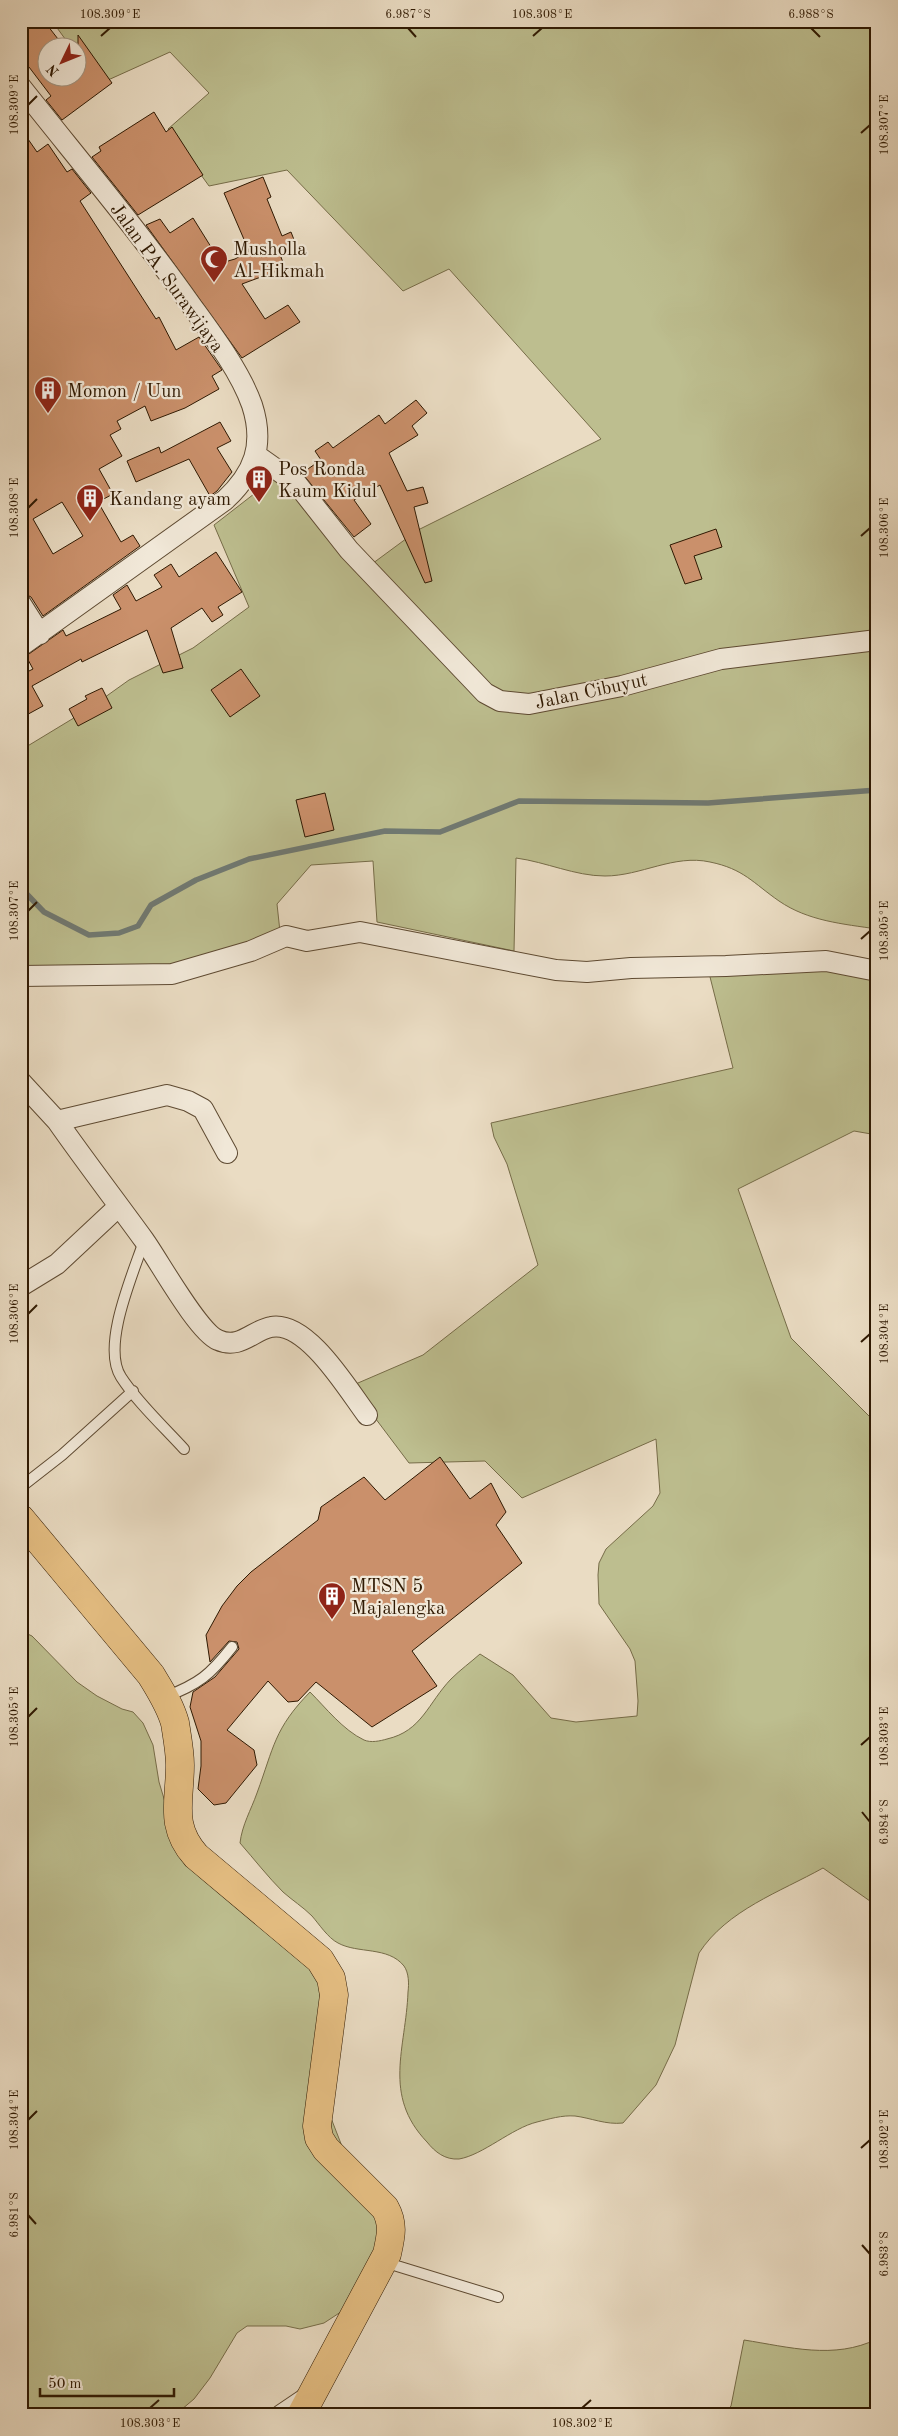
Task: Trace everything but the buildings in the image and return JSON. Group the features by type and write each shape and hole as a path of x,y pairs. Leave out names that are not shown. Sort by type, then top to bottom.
{"main road":[{"path":"21,1520 151,1675 164,1697 174,1723 180,1764 177,1818 186,1845 196,1856 320,1960 331,1978 334,1995 316,2126 319,2138 326,2149 385,2208 390,2218 392,2229 387,2254 306,2404"}],"street":[{"name":"Jalan PA. Surawijaya","path":"21,87 209,328 252,405 256,430 256,455 242,484 225,500 21,646"},
{"name":"Jalan Cibuyut","path":"256,455 297,484 350,550 437,644 485,693 500,701 529,704 622,686 721,659 877,640"},
{"path":"21,604 40,634"},
{"path":"21,976 172,974 251,950 286,936 308,941 360,932 556,970 587,972 631,968 826,961 877,971"},
{"path":"21,1082 57,1121 144,1241 202,1326 218,1340 236,1343 270,1326 292,1329 310,1343 367,1415"},
{"path":"57,1121 167,1095 188,1101 204,1109 227,1153"},
{"path":"21,1286 57,1264 118,1206"},
{"path":"281,2415 306,2404"}],"lane":[{"path":"144,1241 115,1331 113,1357 120,1376 184,1449"},
{"path":"21,1486 62,1454 133,1392"},
{"path":"164,1697 188,1688 211,1673 232,1646"},
{"path":"383,2262 498,2297"}],"green space":[{"path":"52,21 877,21 877,929 826,921 802,913 779,901 740,873 710,862 697,860 683,861 632,873 605,876 583,874 516,858 514,951 377,922 373,861 311,865 277,904 281,941 189,964 21,967 21,750 87,710 129,680 193,648 249,607 214,525 281,473 361,572 418,530 601,439 449,269 403,291 287,170 209,186 168,129 209,93 170,52 97,85 88,72 88,38 64,38"},
{"path":"707,965 877,968 877,1135 854,1131 738,1189 791,1338 877,1424 877,1906 823,1868 755,1903 724,1925 699,1953 675,2045 656,2085 623,2123 565,2116 527,2125 468,2157 459,2159 449,2158 441,2155 430,2146 413,2124 405,2107 401,2089 400,2070 408,1986 406,1969 390,1956 346,1946 334,1941 312,1916 283,1892 272,1880 240,1843 241,1836 276,1739 289,1717 310,1692 349,1731 364,1740 373,1742 399,1735 409,1730 424,1715 451,1679 480,1654 513,1675 551,1718 576,1722 637,1716 638,1701 635,1661 630,1649 599,1604 598,1575 599,1563 606,1549 653,1506 660,1493 656,1439 522,1498 485,1461 409,1463 351,1386 423,1355 538,1265 507,1164 494,1137 491,1123 733,1068"},
{"path":"21,1631 32,1636 77,1682 97,1696 122,1709 133,1712 143,1723 153,1745 159,1782 174,1832 305,1949 319,1984 331,2118 345,2154 388,2235 356,2302 324,2323 300,2329 286,2326 247,2326 237,2333 210,2378 194,2399 175,2415 21,2415"},
{"path":"877,2339 877,2415 723,2415 731,2406 744,2340 811,2350 828,2350 844,2349"}],"waterway":[{"path":"21,888 44,912 89,935 119,933 138,926 151,905 196,880 249,859 385,831 440,832 519,801 708,803 877,790"}],"place":[{"name":"Musholla Al-Hikmah","path":"214,283"},
{"name":"Momon / Uun","path":"48,414"},
{"name":"Pos Ronda Kaum Kidul","path":"259,503"},
{"name":"Kandang ayam","path":"90,522"},
{"name":"MTSN 5 Majalengka","path":"332,1620"}]}
